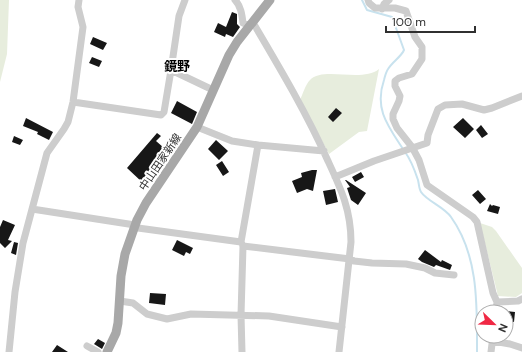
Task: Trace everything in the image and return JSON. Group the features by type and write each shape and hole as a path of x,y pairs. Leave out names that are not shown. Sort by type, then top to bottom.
{"main road":[{"name":"中山田家新線","path":"107,352 117,328 124,254 135,225 146,203 197,127 229,55 237,42 270,0"}],"street":[{"path":"9,352 15,292 23,243 48,153 68,122 73,102 83,27 78,7 79,0"},
{"path":"73,102 161,115 164,112 179,16 185,0"},
{"path":"235,0 237,1 242,12 243,23 255,26 312,126 336,177 346,203 351,226 350,259 340,352"},
{"path":"368,0 369,3 375,8 395,8 406,11 415,37 422,47 422,59 412,74 399,78 395,81 395,86 400,96 393,114 393,119 397,128 412,147 419,160 427,185 473,217 477,222 493,293 497,302 518,301 522,299"},
{"path":"382,8 388,0"},
{"path":"171,70 213,90"},
{"path":"336,177 374,161 412,147 428,143 428,135 438,109 445,105 462,104 484,110 522,96"},
{"path":"197,127 232,142 258,146 324,151"},
{"path":"242,352 242,244 258,146"},
{"path":"32,209 135,225 138,228 350,259 354,261 406,264 426,268 435,273 454,274"},
{"path":"120,300 133,303 147,314 167,319 191,314 269,316 342,327"},
{"path":"510,344 522,348"},
{"path":"87,346 98,352"}],"green space":[{"path":"0,0 9,0 7,54 0,82"},
{"path":"379,69 367,131 359,132 329,154 300,100 307,84 316,76 324,74 363,75 372,73"},
{"path":"480,223 492,227 496,231 522,268 522,293 516,297 498,296"}],"building":[{"path":"232,12 237,14 237,24 240,27 233,37 226,34 225,37 214,32 218,23 226,27"},
{"path":"93,37 107,43 103,50 90,44"},
{"path":"92,57 102,61 99,67 89,63"},
{"path":"177,101 197,112 192,124 171,113"},
{"path":"336,108 342,113 333,122 328,117"},
{"path":"26,118 53,132 49,140 37,134 38,132 23,126"},
{"path":"463,118 474,129 465,138 453,127"},
{"path":"481,125 488,134 482,138 476,130"},
{"path":"157,133 161,136 156,141 171,154 169,158 166,156 143,183 127,168"},
{"path":"14,136 23,140 20,145 12,142"},
{"path":"216,140 228,151 219,160 208,149"},
{"path":"222,161 229,172 223,176 216,165"},
{"path":"317,170 313,191 307,189 297,193 292,181 302,177 301,173"},
{"path":"361,172 364,177 355,182 352,177"},
{"path":"345,180 366,193 358,205 351,200 347,188 350,187"},
{"path":"335,189 338,202 326,205 323,191"},
{"path":"478,190 486,199 480,204 472,195"},
{"path":"490,204 492,206 500,207 498,214 487,211"},
{"path":"3,220 15,225 8,240 12,241 5,248 0,243 0,227"},
{"path":"177,240 193,248 190,254 186,252 184,256 172,250"},
{"path":"14,242 18,243 16,255 11,253"},
{"path":"425,250 441,262 442,260 452,265 450,270 436,265 434,267 418,259"},
{"path":"150,293 166,294 165,305 149,303"},
{"path":"98,339 105,343 102,349 94,344"},
{"path":"57,345 68,352 52,352"}],"waterway":[{"path":"362,0 367,10 392,17 404,50 387,71 381,90 384,117 392,133 403,149"},
{"path":"405,152 414,169 421,192 448,213 460,232 467,248 472,265 476,299 477,352"}],"district":[{"name":"鏡野","path":"177,66"}]}
